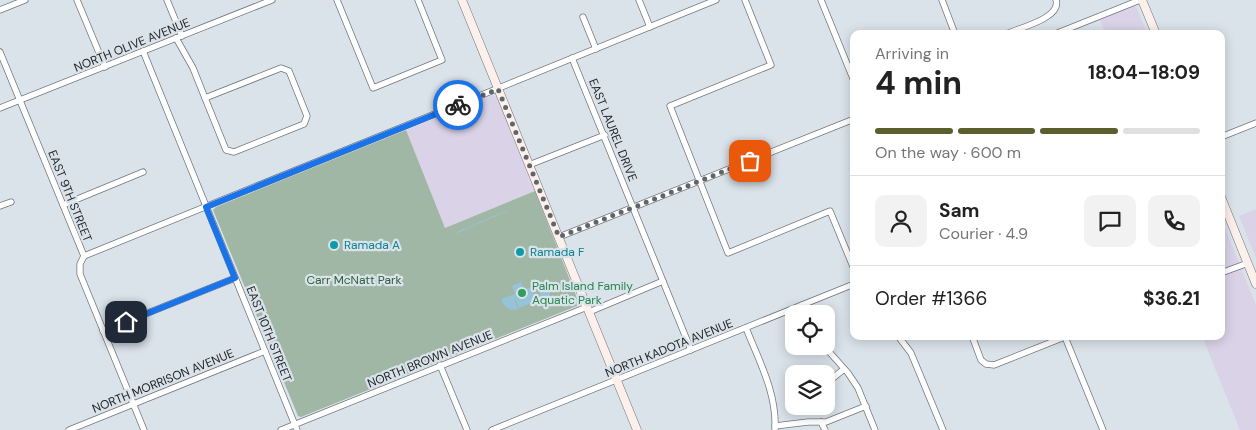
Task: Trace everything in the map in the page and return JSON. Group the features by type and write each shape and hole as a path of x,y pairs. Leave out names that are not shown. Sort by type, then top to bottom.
{"street":[{"path":"0,10 25,0"},
{"path":"78,0 105,67"},
{"path":"167,0 179,37 226,150 234,152 304,124 307,116 289,70 286,68 281,68 205,98"},
{"name":"NORTH OLIVE AVENUE","path":"0,108 272,0"},
{"path":"337,0 373,88 442,60 418,0"},
{"path":"462,0 637,430"},
{"path":"639,0 650,27"},
{"path":"84,256 650,27 701,3 716,0"},
{"path":"745,0 771,65 670,106 728,254 830,211 850,260"},
{"path":"821,0 850,71"},
{"path":"942,0 953,30"},
{"path":"1016,30 1049,16 1056,10 1056,0"},
{"path":"1065,30 1141,0 1154,30"},
{"path":"583,17 596,49"},
{"name":"EAST 10TH STREET","path":"143,51 296,427"},
{"name":"EAST 9TH STREET","path":"0,52 84,256 80,264 80,274 144,430"},
{"name":"EAST LAUREL DRIVE","path":"572,58 605,135 691,350"},
{"path":"559,237 850,121"},
{"path":"1225,135 1256,123"},
{"path":"529,165 605,135"},
{"path":"63,205 143,172"},
{"path":"0,206 11,202"},
{"path":"1225,208 1256,284"},
{"path":"1225,272 1248,263"},
{"path":"103,331 235,278"},
{"name":"NORTH BROWN AVENUE","path":"281,430 296,427 440,365 663,280"},
{"name":"NORTH KADOTA AVENUE","path":"802,305 850,286"},
{"name":"NORTH KADOTA AVENUE","path":"492,430 785,312"},
{"path":"746,328 772,394 775,406 775,428 826,422 866,406"},
{"path":"901,340 911,353 943,430"},
{"path":"974,340 981,360 986,364 994,365 1058,340"},
{"path":"1067,340 1103,430"},
{"name":"NORTH MORRISON AVENUE","path":"69,430 265,351"},
{"path":"832,355 858,388 875,430"},
{"path":"440,365 467,430"},
{"path":"835,376 844,369"},
{"path":"821,422 825,430"}],"shaded area":[{"path":"1131,5 1137,8 1145,30 1104,30 1099,18"},
{"path":"493,95 498,98 535,191 445,228 406,130"},
{"path":"1256,209 1256,258 1239,216"},
{"path":"1225,228 1256,305 1256,430 1240,430 1204,340 1225,340"}],"green space":[{"name":"Carr McNatt Park","path":"406,130 445,228 535,191 579,303 577,306 301,417 298,416 213,210 216,207"}],"water":[{"path":"537,280 546,284 550,290 549,298 546,302 542,305 539,297 541,292 536,289 532,291 536,301 519,308 514,298 518,309 507,308 501,299 515,294 512,286 521,282 524,290 537,285"}],"waterway":[{"path":"456,233 506,211"}],"way so far":[{"path":"458,105 498,89 559,237 750,161"}],"place":[{"name":"Ramada A","path":"334,245"},
{"name":"Ramada F","path":"520,252"},
{"name":"Palm Island Family Aquatic Park","path":"522,293"}],"route":[{"path":"126,322 235,278 206,207 458,105"}]}
